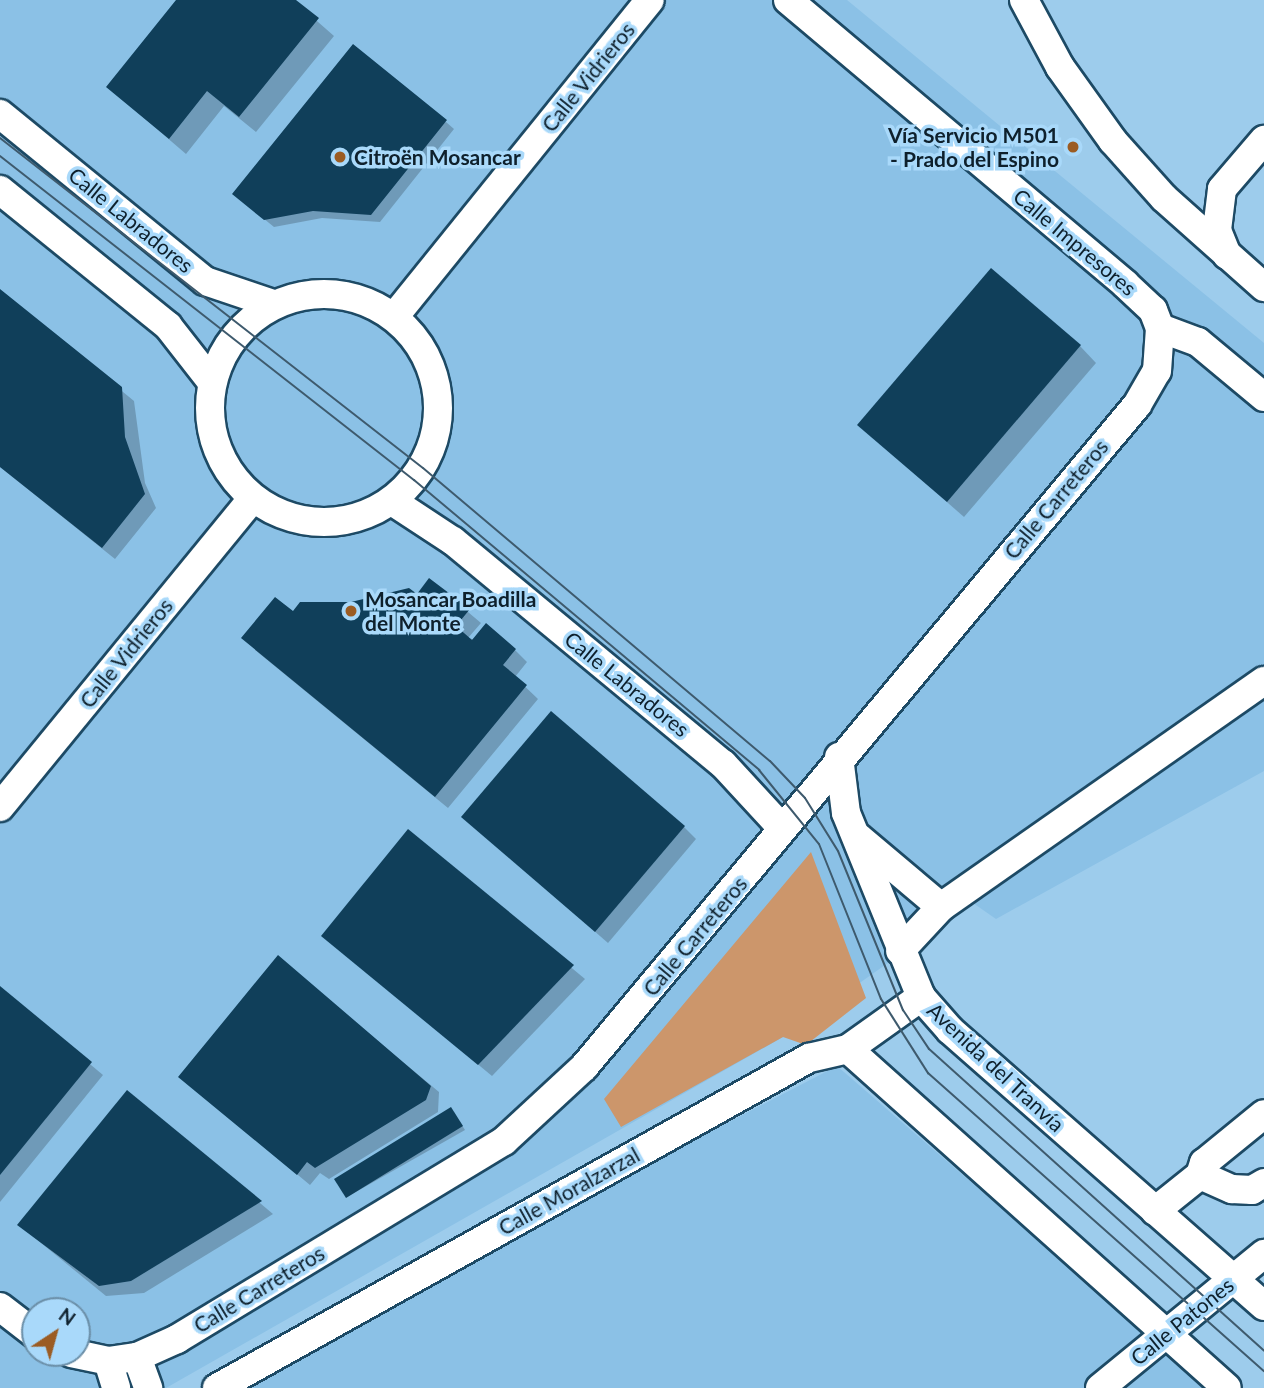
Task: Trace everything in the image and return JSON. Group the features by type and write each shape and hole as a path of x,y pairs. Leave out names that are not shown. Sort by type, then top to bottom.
{"street":[{"name":"Calle Vidrieros","path":"394,317 650,0"},
{"name":"Calle Impresores","path":"788,0 1125,284 1153,310 1160,328"},
{"path":"1024,0 1060,67 1164,198 1264,287"},
{"name":"Calle Labradores","path":"0,114 205,281 273,304"},
{"path":"1228,257 1217,230 1222,189 1264,140"},
{"path":"0,190 168,326 211,381"},
{"path":"314,293 356,297 394,317 422,348 437,387 437,429 423,468 392,501 347,521 297,520 252,499 223,466 213,435 211,381 239,329 273,304 314,293"},
{"path":"1160,328 1198,342 1264,397"},
{"name":"Calle Carreteros","path":"91,1357 108,1361 137,1357 504,1141 584,1067 783,829 839,757 1137,405 1157,371 1160,328"},
{"name":"Calle Vidrieros","path":"1,804 252,499"},
{"name":"Calle Labradores","path":"392,501 453,541 723,764 783,829"},
{"path":"901,951 942,907 1264,681"},
{"name":"Avenida del Tranvía","path":"839,757 854,834 920,997 1155,1211 1264,1306"},
{"path":"854,834 942,907"},
{"name":"Calle Moralzarzal","path":"217,1388 809,1058 848,1049 920,997"},
{"path":"848,1049 1227,1388"},
{"path":"1155,1211 1200,1175 1204,1163 1264,1114"},
{"path":"1200,1175 1232,1189 1252,1191 1264,1183"},
{"name":"Calle Patones","path":"1100,1388 1264,1254"},
{"path":"0,1307 21,1323"},
{"path":"137,1357 148,1388"},
{"path":"108,1361 116,1388"}],"shaded area":[{"path":"0,0 847,0 1264,343 1264,771 996,919 973,903 783,1037 166,1388 0,1388"},
{"path":"811,852 866,998 806,1045 783,1037 621,1127 604,1099"},
{"path":"837,1066 1209,1388 248,1388 542,1219"}],"building":[{"path":"176,0 296,0 319,18 239,117 207,91 169,139 106,87"},
{"name":"Citroën Mosancar","path":"353,44 447,120 371,215 313,211 264,220 232,194"},
{"path":"991,268 1081,345 947,502 857,425"},
{"path":"0,289 122,387 125,437 145,494 102,548 0,467"},
{"path":"429,578 470,609 456,626 472,640 486,623 516,649 503,665 527,685 435,797 241,638 275,597 293,611 300,602 351,602 409,588 417,594"},
{"path":"551,711 685,826 595,932 461,817"},
{"path":"408,829 574,965 478,1065 321,936"},
{"path":"278,955 431,1086 426,1100 315,1168 307,1162 297,1175 178,1077"},
{"path":"0,986 92,1062 0,1175"},
{"path":"127,1090 262,1201 131,1281 99,1286 17,1225"},
{"path":"451,1107 463,1126 346,1198 334,1179"}],"tram line":[{"path":"0,138 423,468 770,761 805,798 838,851 903,1010 929,1049 1264,1351"},
{"path":"0,156 414,480 759,770 819,844 881,999 928,1073 1264,1371"}],"place":[{"name":"Vía Servicio M501 - Prado del Espino","path":"1073,147"},
{"name":"Citroën Mosancar","path":"340,157"},
{"name":"Mosancar Boadilla del Monte","path":"351,611"}]}
